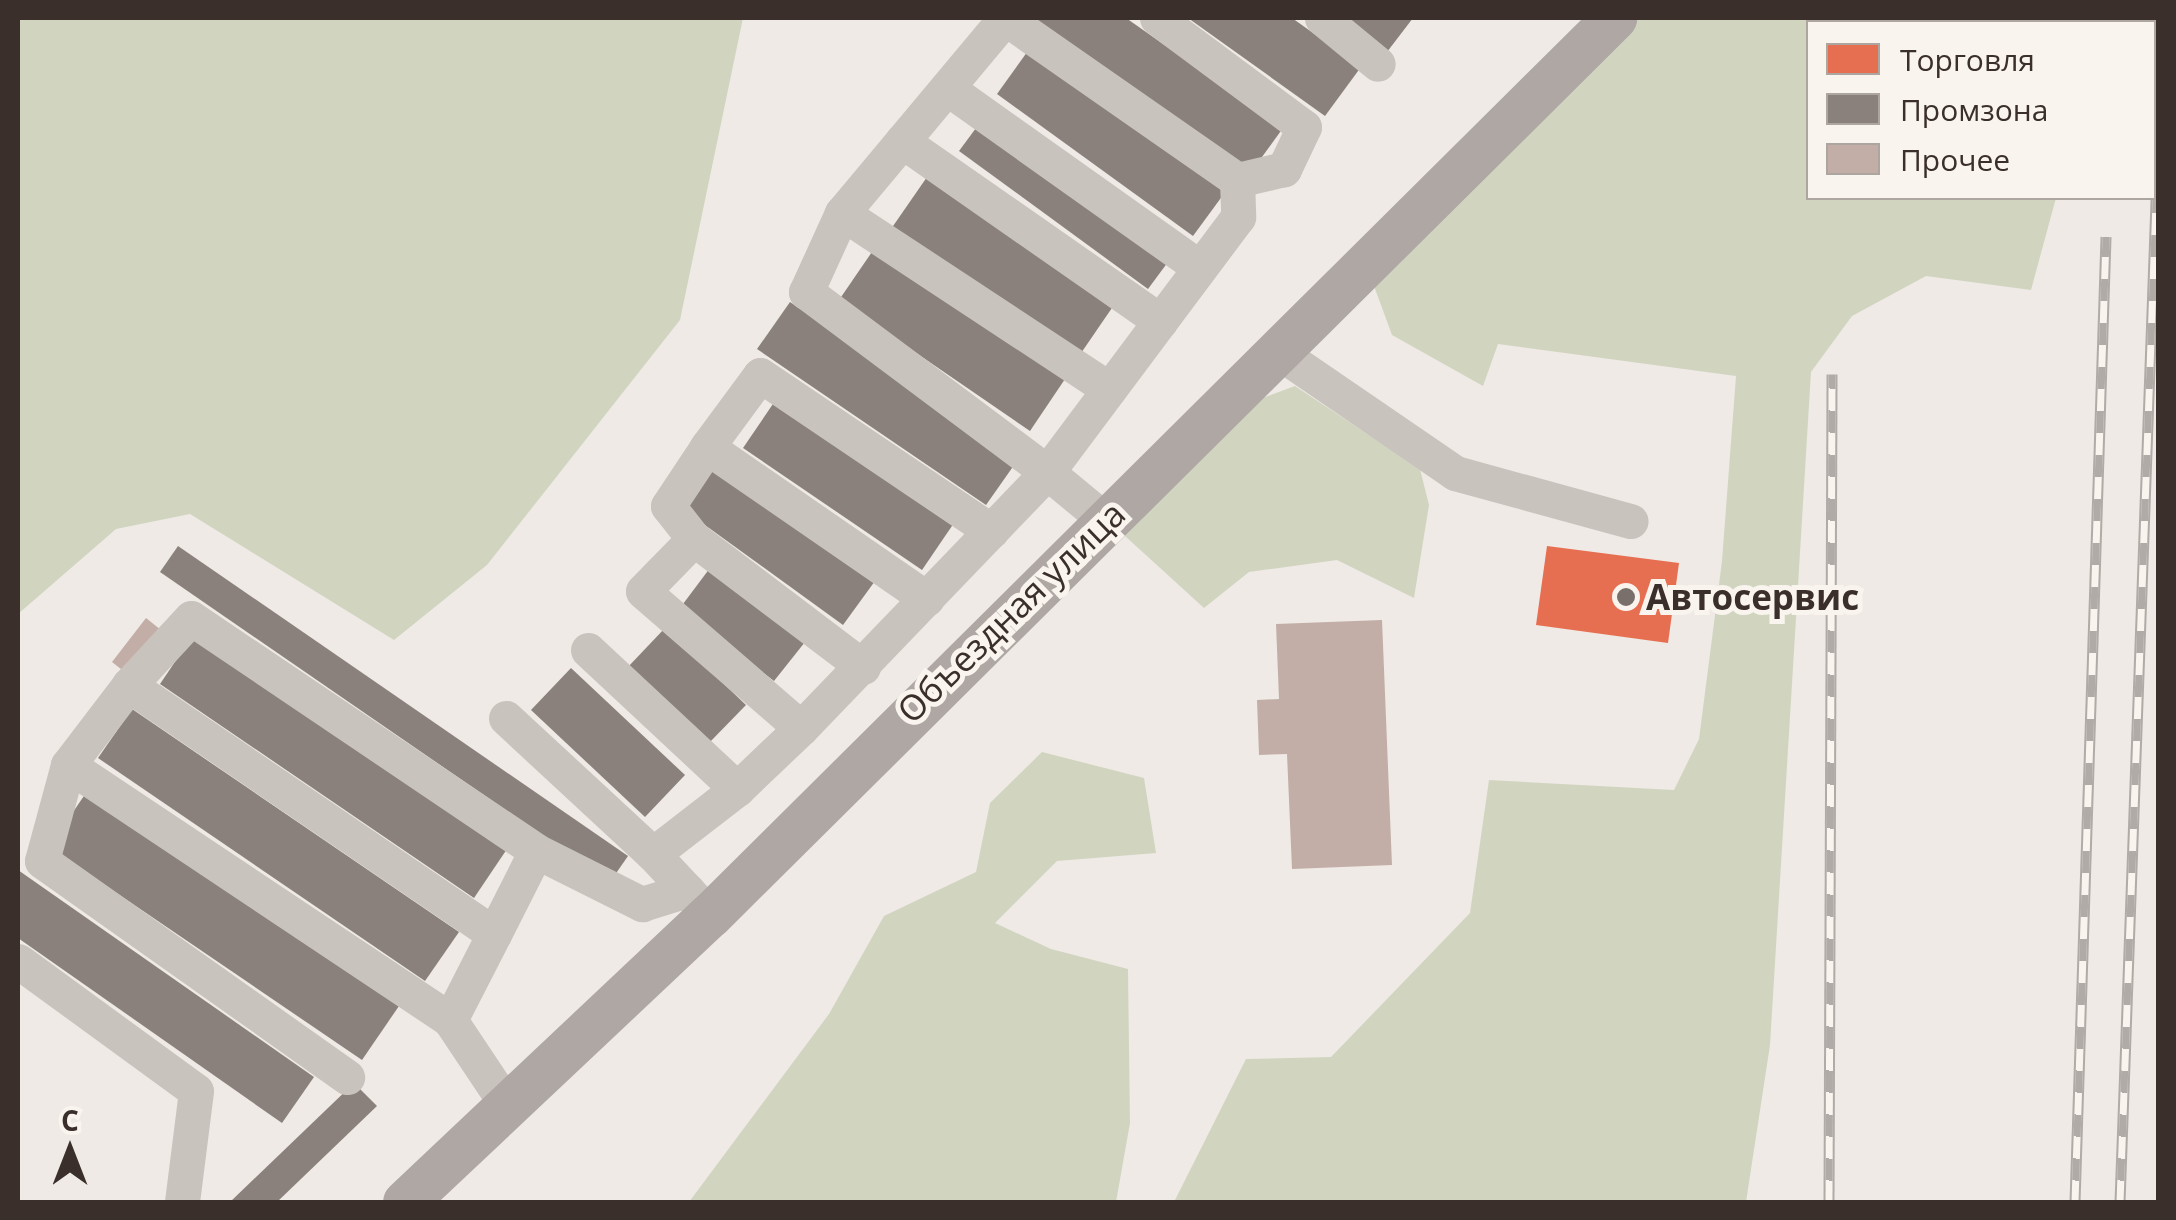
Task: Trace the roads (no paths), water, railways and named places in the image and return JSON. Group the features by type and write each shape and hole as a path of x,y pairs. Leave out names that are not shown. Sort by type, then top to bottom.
{"main road":[{"name":"Объездная улица","path":"405,1202 508,1107 698,902 1104,520 1614,18"}],"lane":[{"path":"1104,520 1047,472 806,292 842,213 1005,18 1237,180 1284,169 1304,127 1157,18"},
{"path":"1322,18 1378,64"},
{"path":"947,88 1200,268"},
{"path":"902,141 1160,321"},
{"path":"653,854 737,789 801,728 1047,472 1238,217 1237,180"},
{"path":"842,213 1109,390"},
{"path":"1277,350 1455,473 1631,521"},
{"path":"863,667 694,539 668,506 760,375 991,531"},
{"path":"707,447 927,599"},
{"path":"694,539 642,592 801,728"},
{"path":"347,1077 42,861 68,765 129,685 192,618 536,851 642,904 698,902"},
{"path":"588,650 737,789"},
{"path":"129,685 494,934"},
{"path":"506,718 653,854 698,902"},
{"path":"68,765 450,1020 508,1107"},
{"path":"450,1020 536,851"},
{"path":"18,961 196,1091 182,1202"}],"railway":[{"path":"2120,1202 2158,147"},
{"path":"2075,1202 2106,236"},
{"path":"1829,1202 1832,374"}],"place":[{"name":"Автосервис","path":"1626,597"}]}
